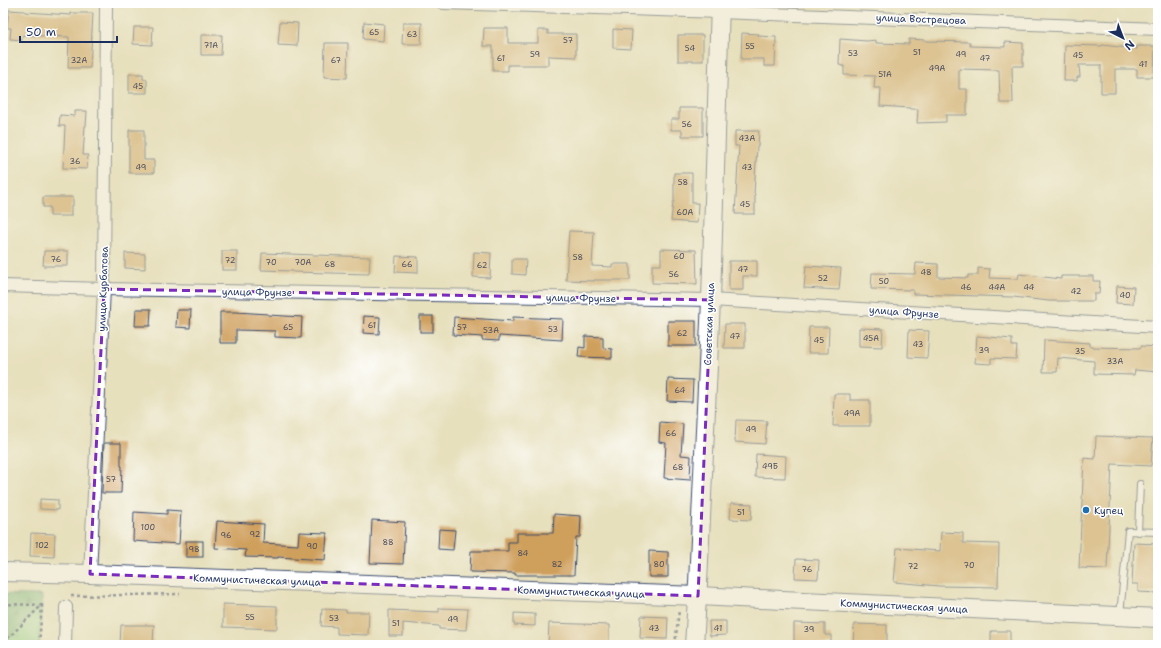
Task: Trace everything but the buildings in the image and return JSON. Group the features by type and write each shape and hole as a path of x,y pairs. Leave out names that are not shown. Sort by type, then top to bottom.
{"street":[{"name":"улица Курбатова","path":"90,574 104,289 106,3"},
{"name":"улица Вострецова","path":"443,3 720,7 1158,29"},
{"name":"Советская улица","path":"694,645 690,595 711,300 720,7"},
{"name":"улица Фрунзе","path":"3,286 711,300 1158,327"},
{"name":"Коммунистическая улица","path":"3,572 690,595 1158,618"},
{"path":"65,645 66,607"}],"lane":[{"path":"1138,532 1140,484"},
{"path":"1120,617 1128,531 1158,532"}],"path":[{"path":"675,645 679,610 690,595"},
{"path":"3,604 42,604"},
{"path":"3,643 42,604"},
{"path":"39,645 42,604"}],"highlighted area":[{"path":"104,289 711,300 698,596 90,574"}],"green space":[{"path":"3,594 42,595 42,605 3,643"},
{"path":"42,605 39,645 3,645 3,643"}],"place":[{"name":"Купец","path":"1086,510"}]}
